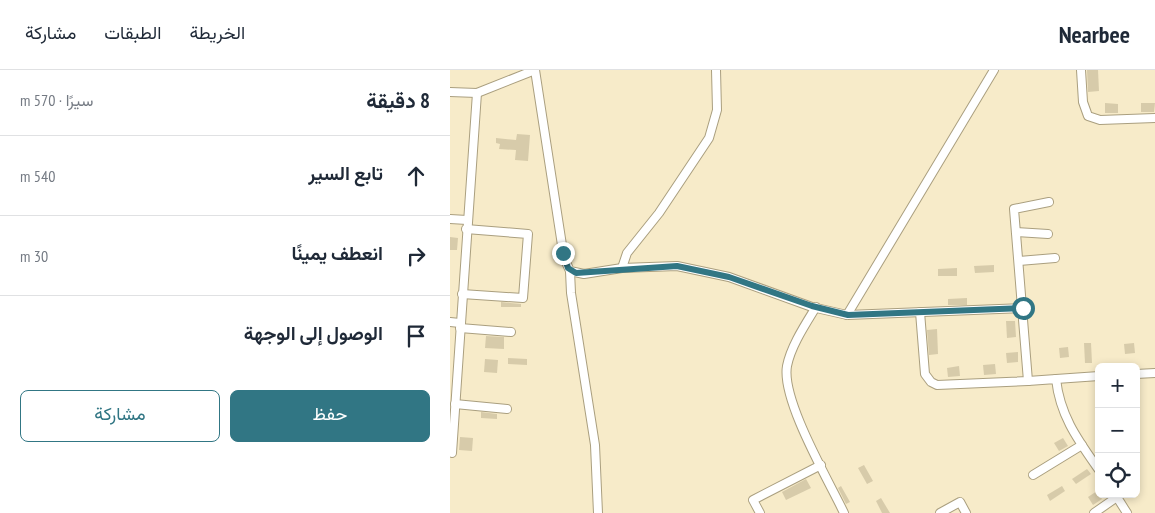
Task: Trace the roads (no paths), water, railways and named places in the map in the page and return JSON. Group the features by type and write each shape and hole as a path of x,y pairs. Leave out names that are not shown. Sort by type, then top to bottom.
{"lane":[{"path":"450,92 477,93 535,70 564,258 570,271 571,293 595,445 598,513"},
{"path":"622,268 627,252 659,213 709,138 718,101 716,70"},
{"path":"848,315 994,70"},
{"path":"1081,70 1082,102 1088,116 1100,120 1155,118"},
{"path":"452,453 455,404 454,378 460,325 477,93"},
{"path":"1028,381 1014,208 1049,202"},
{"path":"450,219 467,220"},
{"path":"462,294 523,298 528,234 466,229"},
{"path":"1016,232 1048,234"},
{"path":"1019,261 1054,258"},
{"path":"570,271 584,274 622,268 677,266 729,277 816,307 848,315 1023,308"},
{"path":"816,307 798,338 787,367 788,384 793,404 844,513"},
{"path":"920,312 924,374 931,382 937,385 1095,376"},
{"path":"450,322 511,332"},
{"path":"1140,374 1155,373"},
{"path":"1056,379 1058,396 1068,424 1095,464"},
{"path":"455,404 507,409"},
{"path":"1033,476 1082,445"},
{"path":"760,513 753,500 821,465"},
{"path":"1094,513 1113,498"},
{"path":"1117,498 1127,513"},
{"path":"940,513 960,502 966,513"}]}
